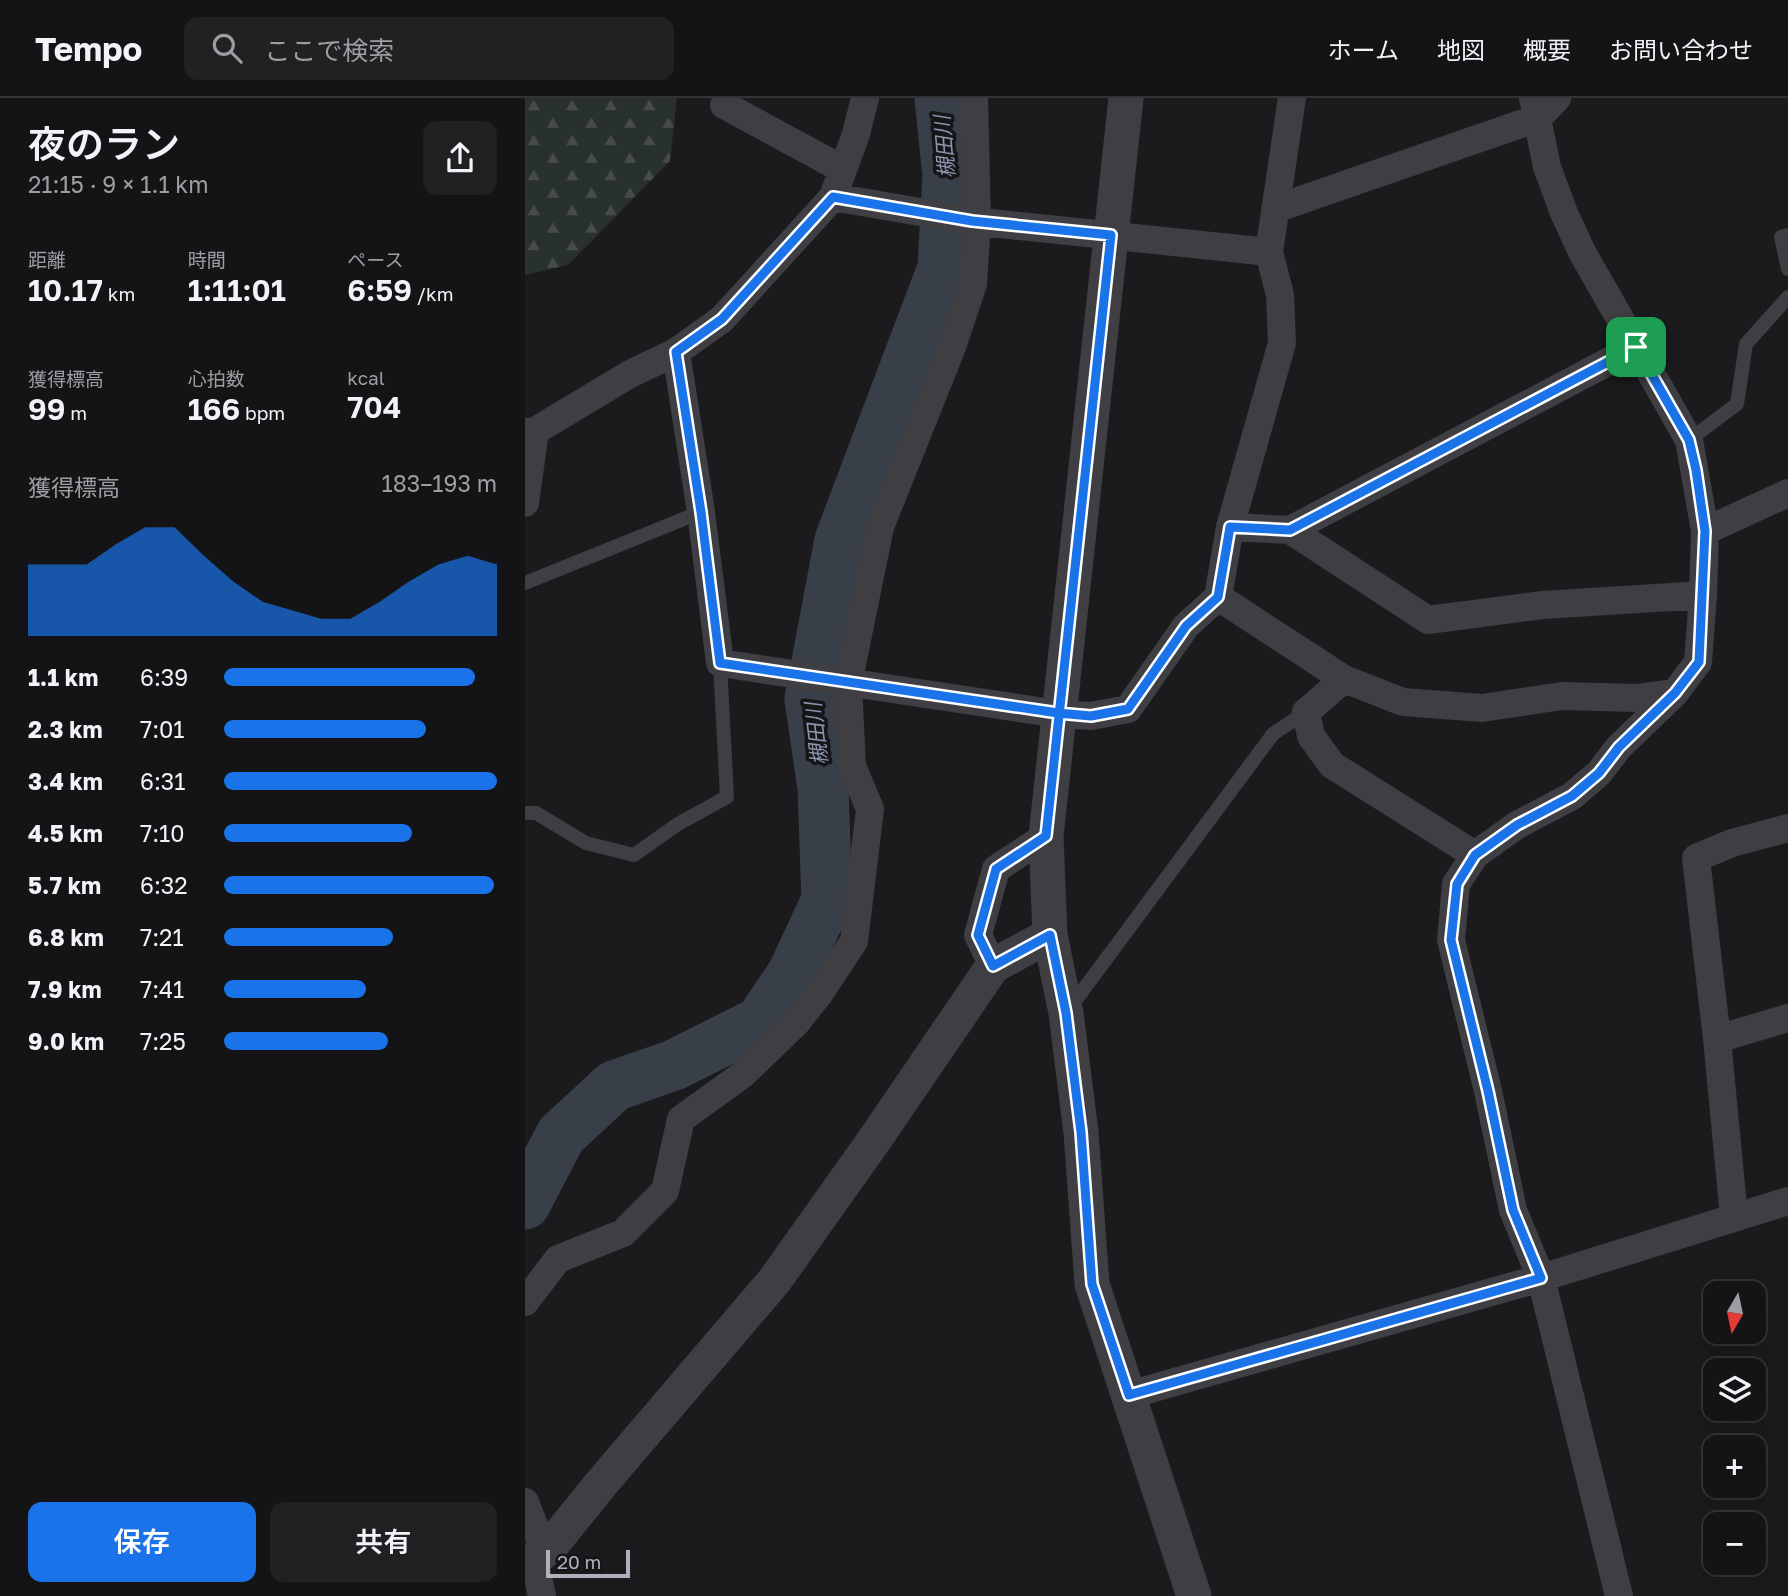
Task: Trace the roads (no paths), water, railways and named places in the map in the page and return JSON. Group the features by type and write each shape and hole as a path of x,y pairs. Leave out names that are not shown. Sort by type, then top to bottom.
{"street":[{"path":"525,503 530,432 630,373 676,352 722,319 833,197 856,134 865,98"},
{"path":"525,1302 558,1259 623,1233 665,1191 681,1119 742,1075 796,1023 854,941 870,809 852,766 837,682 880,527 952,347 972,284 974,98"},
{"path":"1126,98 1046,836 1050,935 1066,1013 1081,1132 1092,1284 1194,1596"},
{"path":"676,352 701,512 720,663 1058,713 1091,716 1128,709 1186,626 1218,597 1230,527 1282,343 1280,295 1269,252 1292,98"},
{"path":"1275,209 1557,98"},
{"path":"724,105 842,169"},
{"path":"1535,108 1547,167 1564,214 1582,252 1689,440 1705,531 1699,662 1675,693 1619,747 1599,773 1572,796 1517,825 1475,855 1457,884 1451,940 1488,1091 1513,1210 1541,1278 1619,1596"},
{"path":"833,197 974,222 1269,252"},
{"path":"1290,530 1636,347"},
{"path":"1705,531 1788,494"},
{"path":"1230,527 1290,530 1428,620 1542,605 1703,596"},
{"path":"1218,597 1344,679 1403,702 1482,708 1562,696 1637,698 1675,693"},
{"path":"1344,679 1306,712 1311,736 1332,765 1475,855"},
{"path":"1734,1217 1696,858 1732,843 1788,828"},
{"path":"993,966 978,935 996,869 1046,836"},
{"path":"534,1558 775,1280 993,966 1050,935"},
{"path":"1717,1039 1788,1018"},
{"path":"1129,1395 1541,1278 1788,1201"},
{"path":"525,1502 542,1596"}],"lane":[{"path":"1788,235 1781,237 1788,268"},
{"path":"1689,440 1737,404 1747,344 1788,297"},
{"path":"525,583 701,512"},
{"path":"525,813 536,813 586,843 634,855 678,824 727,797 720,663"},
{"path":"1066,1013 1273,734 1306,712"}],"waterway":[{"name":"槻田川","path":"525,1204 561,1135 614,1086 674,1065 760,1022 792,975 827,900 823,788 810,699 840,540 943,268 948,175 940,98"}]}
